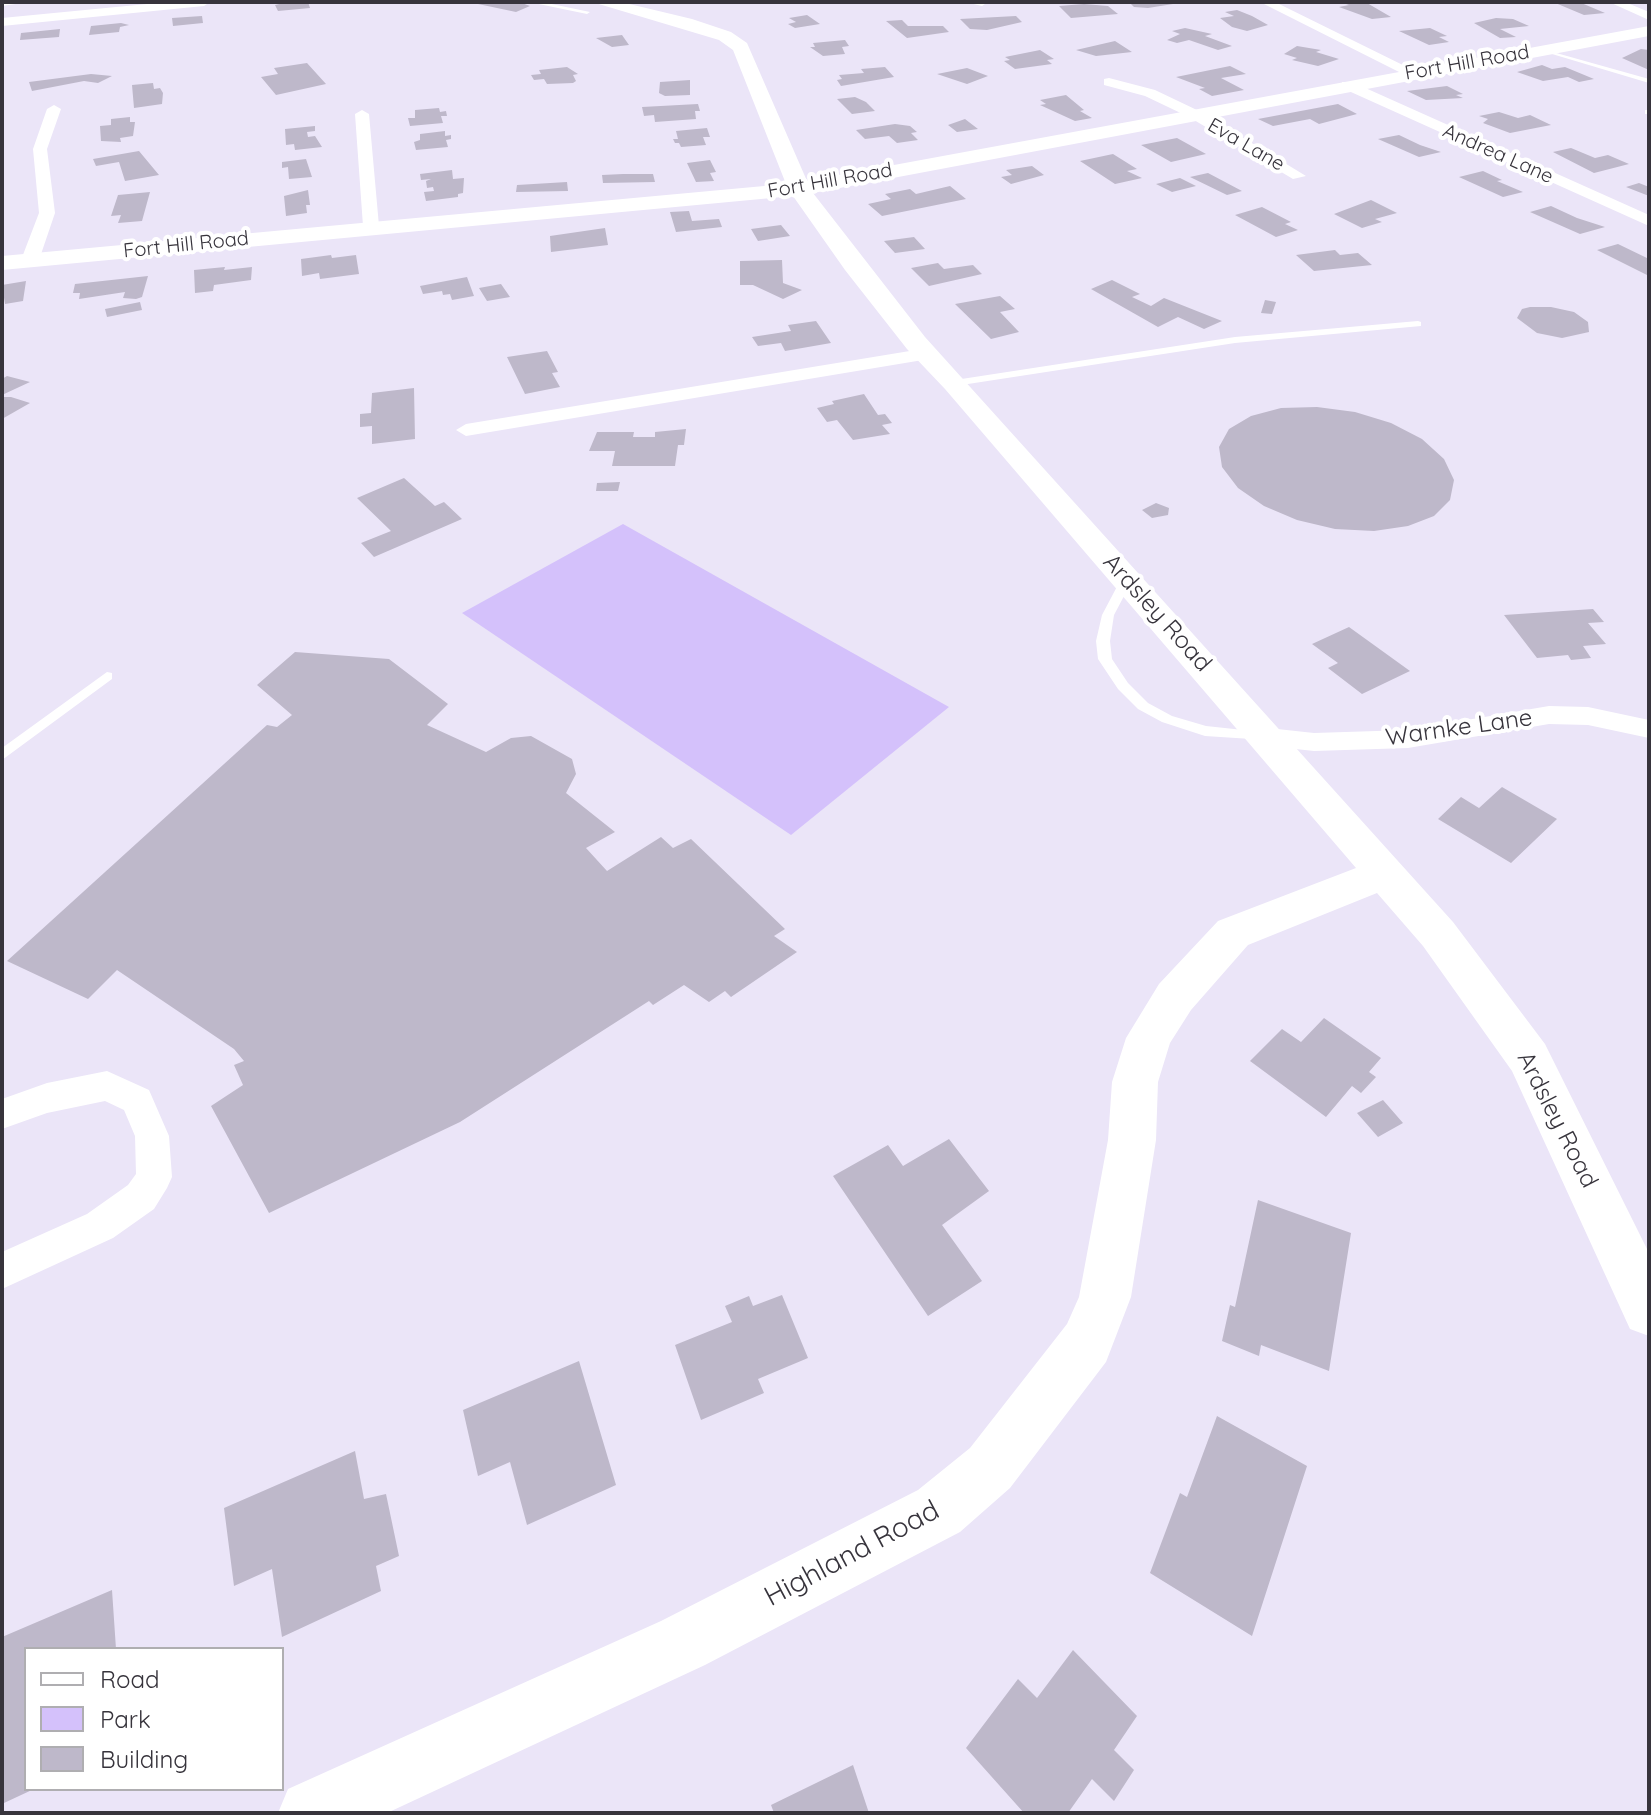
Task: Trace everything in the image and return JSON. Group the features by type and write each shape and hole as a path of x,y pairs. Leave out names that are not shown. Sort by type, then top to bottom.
{"street":[{"path":"2,22 204,2"},
{"path":"971,2 982,2"},
{"path":"1266,2 1410,72"},
{"path":"1615,2 1649,16"},
{"name":"Ardsley Road","path":"593,7 686,23 736,42 749,64 799,189 853,265 1438,934 1529,1058 1649,1310"},
{"name":"Fort Hill Road","path":"2,263 371,226 686,202 799,189 1410,72 1649,31"},
{"name":"Eva Lane","path":"1109,82 1150,93 1194,114 1298,176"},
{"name":"Andrea Lane","path":"1347,85 1649,221"},
{"path":"30,260 47,213 40,149 54,109"},
{"path":"362,114 371,226"},
{"path":"466,430 928,354"},
{"name":"Warnke Lane","path":"1268,737 1314,742 1408,739 1549,715 1588,716 1649,729"},
{"name":"Highland Road","path":"312,1813 683,1643 939,1511 990,1468 1087,1343 1105,1297 1132,1140 1135,1082 1149,1038 1175,997 1233,933 1385,873"},
{"path":"2,1114 47,1098 107,1086 137,1100 152,1136 154,1177 141,1197 100,1226 2,1271"}],"lane":[{"path":"2,4 26,2"},
{"path":"532,2 593,7"},
{"path":"1544,50 1649,81"},
{"path":"955,383 1235,340 1418,324"},
{"path":"1127,579 1108,615 1103,641 1105,659 1123,686 1143,706 1167,719 1205,731 1268,737"},
{"path":"2,755 107,676"}],"green space":[{"path":"623,524 949,707 791,835 462,613"}],"building":[{"path":"308,2 310,8 278,11 275,5"},
{"path":"519,2 530,6 516,12 478,4"},
{"path":"1129,2 1173,4 1148,8 1134,7"},
{"path":"1553,2 1579,2 1605,13 1584,15"},
{"path":"1343,3 1367,3 1391,17 1372,19 1339,7 1349,5"},
{"path":"1059,6 1108,6 1118,14 1071,18"},
{"path":"1237,10 1268,25 1247,31 1232,27 1220,18 1234,16 1225,12"},
{"path":"807,15 820,24 795,28 788,24 796,22 789,18"},
{"path":"202,16 203,23 173,26 172,18"},
{"path":"1016,16 1022,22 987,30 970,29 960,19"},
{"path":"1496,18 1513,19 1529,26 1500,29 1516,37 1500,38 1474,23"},
{"path":"902,20 908,26 943,26 949,32 907,38 886,21"},
{"path":"129,25 120,27 119,32 89,35 91,26"},
{"path":"1185,28 1212,34 1205,36 1232,46 1218,50 1189,40 1177,43 1167,40 1180,34 1172,31"},
{"path":"1430,28 1447,36 1439,37 1449,42 1429,45 1399,31"},
{"path":"60,29 59,37 20,40 21,33"},
{"path":"622,35 629,45 612,47 596,38"},
{"path":"845,40 849,46 842,47 845,54 823,56 810,47 815,47 813,43"},
{"path":"1115,41 1132,52 1096,56 1076,50"},
{"path":"1297,46 1321,50 1316,52 1339,59 1318,66 1292,60 1297,58 1284,54"},
{"path":"1641,49 1649,50 1649,70 1622,58"},
{"path":"1040,50 1054,59 1047,60 1052,64 1015,69 1004,61 1010,60 1005,57"},
{"path":"307,63 326,84 276,95 261,77 278,74 274,68"},
{"path":"1542,65 1552,69 1565,67 1594,79 1579,82 1568,77 1543,81 1517,72"},
{"path":"1230,66 1246,74 1221,78 1244,90 1212,96 1199,89 1205,88 1176,77"},
{"path":"567,67 578,74 573,75 576,81 573,83 547,84 544,79 534,80 531,75 541,74 539,70"},
{"path":"885,67 894,77 841,86 837,80 842,79 839,75 864,73 861,69"},
{"path":"967,68 988,76 967,84 937,74"},
{"path":"91,74 112,76 98,83 84,81 32,91 29,82"},
{"path":"690,80 690,95 665,96 659,93 660,82"},
{"path":"153,83 154,89 160,88 163,93 162,104 134,108 132,85"},
{"path":"1447,86 1463,94 1456,95 1463,98 1426,100 1407,91"},
{"path":"1066,95 1084,110 1080,111 1092,118 1075,121 1040,105 1046,104 1040,100"},
{"path":"855,97 875,111 852,114 837,99"},
{"path":"698,104 700,111 695,111 696,119 655,122 654,115 644,116 642,107"},
{"path":"1338,104 1357,114 1319,124 1310,119 1273,126 1258,119"},
{"path":"439,108 440,112 446,111 447,116 441,116 443,123 410,126 408,118 415,118 415,110"},
{"path":"1499,112 1518,118 1530,115 1551,125 1510,133 1483,123 1488,119 1479,116"},
{"path":"130,117 130,122 135,122 133,136 120,138 121,142 101,141 100,126 111,125 111,119"},
{"path":"965,119 978,129 957,132 948,125"},
{"path":"895,124 910,126 917,132 911,133 918,140 897,143 889,136 865,139 856,130"},
{"path":"315,126 315,131 307,132 308,137 315,136 322,147 295,150 294,144 286,145 285,129"},
{"path":"707,128 710,137 703,137 706,145 681,147 673,139 678,139 676,131"},
{"path":"445,131 445,136 451,135 451,139 446,140 448,147 416,150 414,142 420,140 420,134"},
{"path":"1399,135 1441,152 1419,157 1378,139"},
{"path":"1177,138 1206,154 1171,162 1141,145"},
{"path":"1571,148 1595,158 1608,155 1629,164 1594,173 1553,152"},
{"path":"139,151 159,175 125,181 119,162 96,166 93,159"},
{"path":"1113,154 1137,169 1127,171 1142,178 1115,184 1080,161"},
{"path":"306,159 312,177 289,179 288,167 282,168 282,162"},
{"path":"710,160 716,172 710,173 714,181 696,182 687,163"},
{"path":"1032,166 1044,175 1011,184 1001,177 1012,175 1006,170"},
{"path":"452,170 453,179 464,178 463,193 458,197 426,201 424,192 434,191 433,187 427,188 426,181 431,179 421,180 420,174"},
{"path":"1483,171 1523,192 1503,197 1459,177"},
{"path":"1208,173 1242,191 1227,195 1190,177"},
{"path":"653,174 655,182 603,183 602,175"},
{"path":"1180,178 1196,186 1172,192 1156,184"},
{"path":"567,182 568,191 516,192 517,185"},
{"path":"1639,183 1649,187 1649,196 1626,187"},
{"path":"950,186 966,199 882,216 868,204 891,199 885,194 910,189 916,194"},
{"path":"308,190 310,205 306,205 307,213 286,216 284,196"},
{"path":"150,192 142,221 118,223 121,215 111,216 118,195"},
{"path":"1371,200 1397,213 1375,219 1382,222 1362,228 1334,214"},
{"path":"1551,206 1605,227 1580,234 1530,212"},
{"path":"1262,207 1291,222 1285,224 1298,230 1276,237 1235,215"},
{"path":"689,211 692,221 719,219 722,227 676,232 670,212"},
{"path":"781,225 790,236 758,241 751,229"},
{"path":"605,228 608,245 551,252 550,236"},
{"path":"914,237 925,249 895,253 884,241"},
{"path":"1618,244 1649,259 1649,276 1597,250"},
{"path":"1335,250 1340,255 1358,253 1372,265 1314,271 1296,255"},
{"path":"331,255 332,258 356,255 359,274 320,279 319,273 302,276 301,259"},
{"path":"782,260 783,283 802,290 783,299 753,285 740,285 740,261"},
{"path":"938,263 944,269 973,265 982,274 929,286 911,268"},
{"path":"225,267 224,270 252,267 251,280 214,285 213,291 195,293 194,270"},
{"path":"148,276 142,297 136,299 123,298 125,292 79,299 80,293 73,293 75,284"},
{"path":"467,277 474,296 452,300 450,294 443,295 442,291 423,294 420,286"},
{"path":"1112,280 1140,294 1132,297 1151,306 1164,298 1222,321 1204,329 1178,317 1158,327 1091,289"},
{"path":"26,281 23,301 5,304 2,285"},
{"path":"501,284 510,297 487,301 479,288"},
{"path":"1000,296 1015,309 1000,312 1019,332 991,339 955,304"},
{"path":"1265,300 1276,302 1272,314 1261,313"},
{"path":"140,302 142,310 107,317 105,309"},
{"path":"1530,307 1574,312 1588,322 1589,332 1562,338 1537,333 1517,318 1522,309"},
{"path":"816,321 831,343 785,351 781,343 758,346 752,337 791,331 788,325"},
{"path":"547,351 558,372 552,373 560,387 525,394 507,357"},
{"path":"7,376 30,382 2,395 2,379"},
{"path":"414,388 415,439 372,444 372,426 360,427 360,414 371,413 372,393"},
{"path":"864,394 878,415 885,414 892,423 882,425 890,434 853,440 837,420 827,422 817,408 834,404 832,401"},
{"path":"2,397 11,397 30,403 2,419"},
{"path":"1317,407 1355,412 1391,423 1422,439 1444,459 1454,480 1450,500 1434,516 1408,526 1374,531 1335,529 1297,520 1264,506 1238,488 1222,467 1219,447 1229,429 1251,416 1281,408"},
{"path":"686,429 684,445 678,445 675,466 612,466 615,451 589,451 597,432 634,432 633,437 655,437 655,432"},
{"path":"404,478 435,506 444,502 462,519 374,557 361,543 391,531 357,498"},
{"path":"620,482 618,491 596,491 597,483"},
{"path":"1156,503 1169,508 1168,515 1152,518 1142,510"},
{"path":"1593,609 1604,622 1588,623 1606,644 1583,646 1591,658 1571,660 1568,655 1537,658 1504,615"},
{"path":"1349,627 1410,671 1362,694 1328,668 1338,663 1312,644"},
{"path":"295,652 389,659 448,704 427,725 486,752 511,738 531,736 572,759 576,774 566,793 615,832 586,848 607,871 661,837 673,848 691,839 785,929 774,936 797,952 731,997 725,991 709,1002 684,985 653,1005 649,1001 460,1122 269,1213 211,1106 243,1085 234,1065 244,1061 234,1049 117,970 88,999 7,961 267,725 277,727 292,715 257,685"},
{"path":"1502,787 1557,819 1511,863 1438,819 1461,797 1479,808"},
{"path":"1324,1018 1381,1058 1369,1072 1376,1077 1361,1093 1352,1086 1326,1117 1250,1061 1282,1029 1301,1042"},
{"path":"1383,1100 1403,1123 1378,1137 1357,1113"},
{"path":"949,1139 989,1191 942,1225 982,1281 928,1316 833,1176 888,1145 903,1166"},
{"path":"1258,1200 1351,1233 1329,1371 1261,1345 1259,1356 1222,1341 1230,1305 1235,1307"},
{"path":"782,1295 808,1358 758,1379 764,1393 701,1420 675,1345 732,1322 725,1306 749,1296 753,1306"},
{"path":"579,1361 616,1485 527,1525 510,1462 478,1476 463,1410"},
{"path":"1217,1416 1307,1466 1252,1636 1150,1573 1180,1493 1187,1497"},
{"path":"355,1451 364,1499 386,1494 399,1556 376,1566 381,1591 282,1637 272,1569 234,1586 224,1508"},
{"path":"112,1590 116,1647 24,1647 24,1791 30,1791 4,1803 2,1637"},
{"path":"1073,1650 1137,1716 1114,1750 1134,1770 1114,1801 1092,1779 1068,1813 1024,1813 966,1748 1018,1679 1037,1698"},
{"path":"853,1765 869,1813 774,1813 771,1805"}]}
